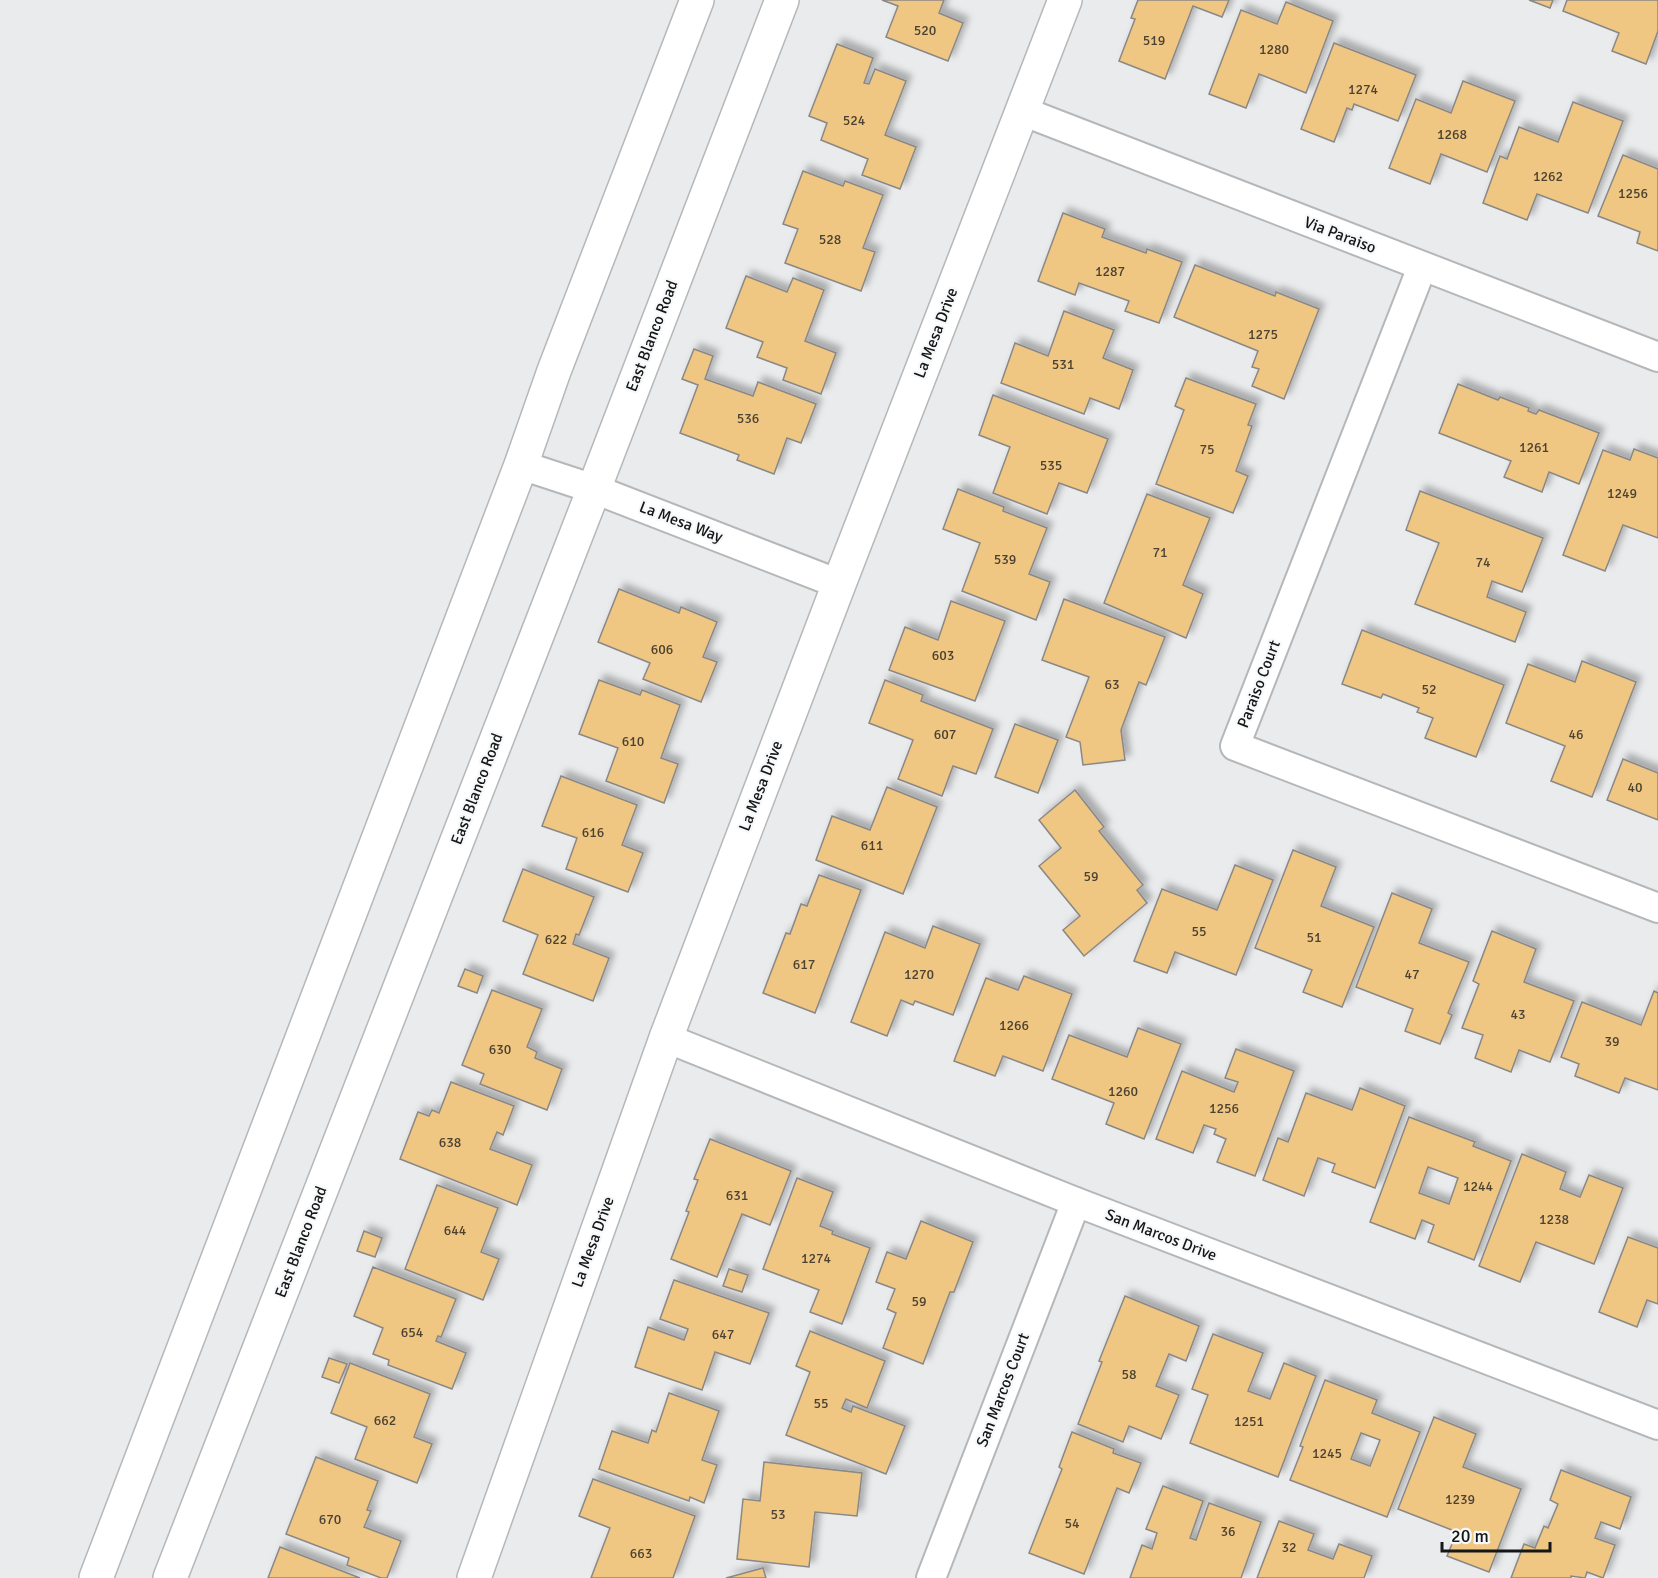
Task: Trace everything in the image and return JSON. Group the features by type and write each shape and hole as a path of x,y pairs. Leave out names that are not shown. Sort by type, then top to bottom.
{"main road":[{"path":"96,1578 697,0"},
{"name":"East Blanco Road","path":"170,1578 782,0"},
{"name":"La Mesa Drive","path":"474,1578 666,1038 838,584 1065,0"}],"street":[{"name":"Via Paraiso","path":"1022,111 1658,357"},
{"name":"Paraiso Court","path":"1422,267 1235,746 1658,908"},
{"name":"La Mesa Way","path":"521,465 594,489 838,584"},
{"name":"San Marcos Drive","path":"666,1038 1076,1202 1658,1425"},
{"name":"San Marcos Court","path":"931,1578 1076,1202"}],"building":[{"path":"882,0 944,0 939,13 963,23 948,61 886,37 898,6"},
{"path":"1138,0 1229,0 1222,17 1193,6 1165,79 1119,61 1135,19 1131,18"},
{"path":"1529,0 1553,0 1550,8"},
{"path":"1567,0 1658,0 1658,31 1646,64 1612,51 1619,33 1563,11"},
{"path":"1286,2 1333,21 1306,93 1259,74 1246,108 1209,94 1241,10 1277,24"},
{"path":"1334,43 1416,75 1398,121 1354,104 1352,110 1347,108 1334,142 1301,129"},
{"path":"837,44 873,58 864,83 869,84 875,69 906,81 885,135 916,147 900,189 862,175 868,159 821,140 827,123 809,116"},
{"path":"1463,81 1515,101 1487,172 1441,154 1430,184 1389,168 1416,99 1451,113"},
{"path":"1573,102 1623,121 1588,213 1537,194 1527,220 1483,203 1500,156 1507,159 1519,127 1558,142"},
{"path":"1623,155 1658,169 1658,251 1637,243 1640,232 1598,216"},
{"path":"803,171 843,186 845,181 883,195 863,248 875,252 861,291 785,263 798,229 783,224"},
{"path":"1063,213 1105,229 1102,237 1146,253 1147,249 1182,262 1159,323 1125,311 1129,301 1079,283 1075,295 1038,281"},
{"path":"1195,265 1275,296 1276,292 1319,309 1284,399 1252,386 1259,369 1252,367 1258,351 1174,317"},
{"path":"746,276 787,292 793,278 824,290 805,341 836,353 821,394 783,380 787,368 757,357 763,342 726,328"},
{"path":"1064,311 1114,330 1103,358 1133,370 1119,409 1090,398 1084,414 1001,383 1015,343 1048,356"},
{"path":"694,349 713,356 705,379 753,396 758,382 816,404 801,443 787,438 774,474 737,460 739,455 680,433 698,385 682,379"},
{"path":"1186,378 1256,404 1248,425 1252,426 1236,471 1248,476 1233,513 1156,484 1184,410 1175,406"},
{"path":"1458,384 1498,400 1500,397 1529,408 1528,411 1536,414 1539,410 1599,433 1579,484 1549,472 1542,492 1504,477 1511,461 1439,433"},
{"path":"993,395 1108,439 1087,493 1059,483 1047,514 993,493 1010,447 979,435"},
{"path":"1634,449 1658,458 1658,538 1623,525 1605,571 1563,555 1603,450 1630,460"},
{"path":"958,489 1004,507 1003,511 1047,528 1029,574 1050,582 1036,620 962,591 980,543 943,529"},
{"path":"1420,491 1543,538 1522,592 1492,581 1487,597 1526,612 1515,642 1415,604 1439,543 1406,530"},
{"path":"1147,494 1210,518 1183,585 1203,594 1186,638 1104,603"},
{"path":"619,589 679,613 681,607 717,622 703,657 717,662 701,702 643,679 650,663 598,642"},
{"path":"1064,599 1165,637 1146,685 1139,682 1121,730 1125,760 1083,765 1080,742 1066,737 1089,677 1042,660"},
{"path":"951,601 1005,621 975,701 889,670 905,627 938,640"},
{"path":"1362,630 1504,685 1476,757 1425,738 1433,718 1417,712 1419,708 1383,694 1381,698 1342,684"},
{"path":"1582,661 1636,682 1592,797 1551,781 1565,746 1506,723 1528,664 1575,682"},
{"path":"599,680 640,695 642,690 680,705 661,758 678,764 664,803 606,781 618,748 579,734"},
{"path":"885,680 923,695 921,701 993,729 976,774 953,766 942,796 898,779 913,740 869,723"},
{"path":"1015,724 1058,740 1038,793 995,777"},
{"path":"1623,759 1658,773 1658,820 1607,800"},
{"path":"561,776 637,805 622,845 643,853 628,892 566,869 577,838 542,826"},
{"path":"887,787 937,807 903,894 816,860 832,816 870,830"},
{"path":"1075,790 1104,827 1099,831 1143,885 1137,890 1147,903 1084,956 1063,930 1080,916 1039,866 1061,848 1039,820"},
{"path":"1293,850 1336,867 1321,906 1374,927 1342,1007 1303,992 1312,970 1255,948"},
{"path":"1235,865 1273,880 1236,975 1175,952 1167,973 1134,961 1162,889 1217,910"},
{"path":"523,869 594,897 579,935 576,934 573,944 609,958 593,1001 523,974 538,935 503,921"},
{"path":"819,875 861,890 815,1013 763,993 786,933 790,934 801,904 807,906"},
{"path":"1392,893 1432,909 1419,943 1469,962 1448,1013 1452,1015 1440,1044 1405,1031 1413,1009 1356,987"},
{"path":"933,926 980,944 953,1015 915,1001 913,1005 901,1000 887,1036 851,1022 885,932 925,948"},
{"path":"1492,931 1536,949 1524,982 1574,1001 1550,1062 1519,1050 1511,1072 1475,1058 1483,1035 1462,1028 1479,984 1473,981"},
{"path":"465,969 483,976 477,993 458,986"},
{"path":"1024,976 1072,994 1043,1071 1003,1056 995,1076 954,1061 986,978 1018,990"},
{"path":"492,990 542,1009 527,1047 537,1052 535,1058 562,1069 547,1110 480,1084 484,1074 462,1065"},
{"path":"1654,991 1658,993 1658,1090 1625,1078 1619,1093 1575,1076 1579,1064 1561,1057 1582,1002 1641,1025"},
{"path":"1138,1028 1181,1044 1144,1139 1106,1124 1114,1103 1052,1079 1069,1035 1127,1057"},
{"path":"1236,1049 1294,1071 1255,1176 1217,1162 1226,1139 1214,1134 1216,1129 1204,1125 1193,1153 1156,1139 1182,1071 1234,1092 1238,1082 1225,1078"},
{"path":"451,1082 514,1106 503,1135 497,1132 490,1149 532,1165 517,1205 400,1159 418,1112 429,1116 432,1110 439,1113"},
{"path":"1360,1088 1405,1106 1375,1188 1332,1172 1335,1164 1318,1158 1304,1196 1263,1180 1278,1138 1288,1142 1306,1093 1352,1110"},
{"path":"1409,1117 1475,1142 1473,1146 1511,1161 1474,1260 1428,1242 1434,1225 1422,1220 1415,1239 1370,1222","holes":["1428,1167 1458,1178 1449,1204 1419,1193"]},
{"path":"710,1139 791,1171 770,1225 742,1214 717,1277 671,1259 689,1212 686,1211 698,1180 694,1179"},
{"path":"1522,1154 1566,1172 1560,1189 1580,1197 1589,1175 1623,1188 1594,1264 1536,1242 1520,1282 1479,1266"},
{"path":"797,1178 833,1192 820,1226 833,1231 832,1234 870,1248 842,1324 810,1312 819,1290 763,1269"},
{"path":"437,1185 498,1208 481,1252 499,1259 483,1300 405,1269"},
{"path":"921,1221 973,1242 954,1292 950,1292 923,1364 883,1348 896,1313 887,1309 895,1289 876,1282 887,1252 906,1259"},
{"path":"364,1231 382,1238 375,1257 357,1251"},
{"path":"1628,1237 1658,1248 1658,1304 1647,1300 1637,1327 1599,1312"},
{"path":"373,1267 456,1299 441,1337 438,1336 436,1341 466,1353 452,1389 388,1365 389,1360 373,1354 383,1328 354,1316"},
{"path":"729,1269 748,1275 742,1292 723,1286"},
{"path":"674,1280 769,1313 750,1364 715,1352 702,1390 635,1367 648,1327 684,1340 688,1329 660,1319"},
{"path":"1125,1296 1199,1326 1186,1361 1169,1354 1156,1386 1179,1395 1161,1439 1129,1426 1123,1442 1078,1424 1102,1362 1099,1361"},
{"path":"810,1331 885,1361 867,1408 846,1399 842,1408 851,1412 853,1406 905,1426 886,1474 786,1435 810,1372 796,1366"},
{"path":"1213,1334 1263,1353 1248,1391 1270,1399 1284,1363 1316,1376 1278,1477 1190,1443 1208,1395 1192,1389"},
{"path":"329,1358 347,1364 339,1383 322,1377"},
{"path":"350,1363 430,1394 414,1437 432,1444 417,1483 355,1459 367,1427 331,1413"},
{"path":"1325,1380 1377,1400 1372,1413 1420,1432 1387,1517 1290,1480 1303,1447 1300,1446","holes":["1361,1433 1380,1440 1370,1466 1351,1459"]},
{"path":"669,1393 719,1411 702,1460 717,1465 704,1503 690,1497 689,1501 599,1469 612,1431 648,1443 652,1430 656,1432"},
{"path":"1434,1417 1476,1434 1463,1467 1521,1489 1489,1572 1447,1556 1457,1532 1398,1509"},
{"path":"1072,1432 1114,1449 1113,1453 1141,1463 1129,1493 1117,1488 1084,1574 1029,1553 1062,1469 1059,1467"},
{"path":"316,1457 378,1481 367,1510 371,1511 364,1527 401,1541 387,1578 381,1578 347,1565 349,1558 286,1534"},
{"path":"764,1462 862,1473 857,1516 815,1512 809,1567 737,1559 743,1499 760,1501"},
{"path":"1561,1470 1631,1497 1620,1529 1601,1522 1595,1538 1615,1545 1603,1578 1587,1572 1585,1578 1571,1576 1571,1578 1511,1578 1524,1544 1535,1548 1544,1526 1548,1528 1558,1504 1550,1500"},
{"path":"593,1479 695,1516 673,1578 591,1578 610,1528 579,1516"},
{"path":"1163,1486 1203,1501 1190,1538 1196,1540 1209,1503 1261,1522 1241,1578 1130,1578 1142,1545 1152,1549 1157,1533 1146,1529"},
{"path":"1279,1521 1314,1534 1308,1550 1333,1559 1339,1544 1372,1556 1364,1578 1257,1578"},
{"path":"280,1547 360,1578 268,1578"},
{"path":"763,1568 766,1578 726,1578"}]}
